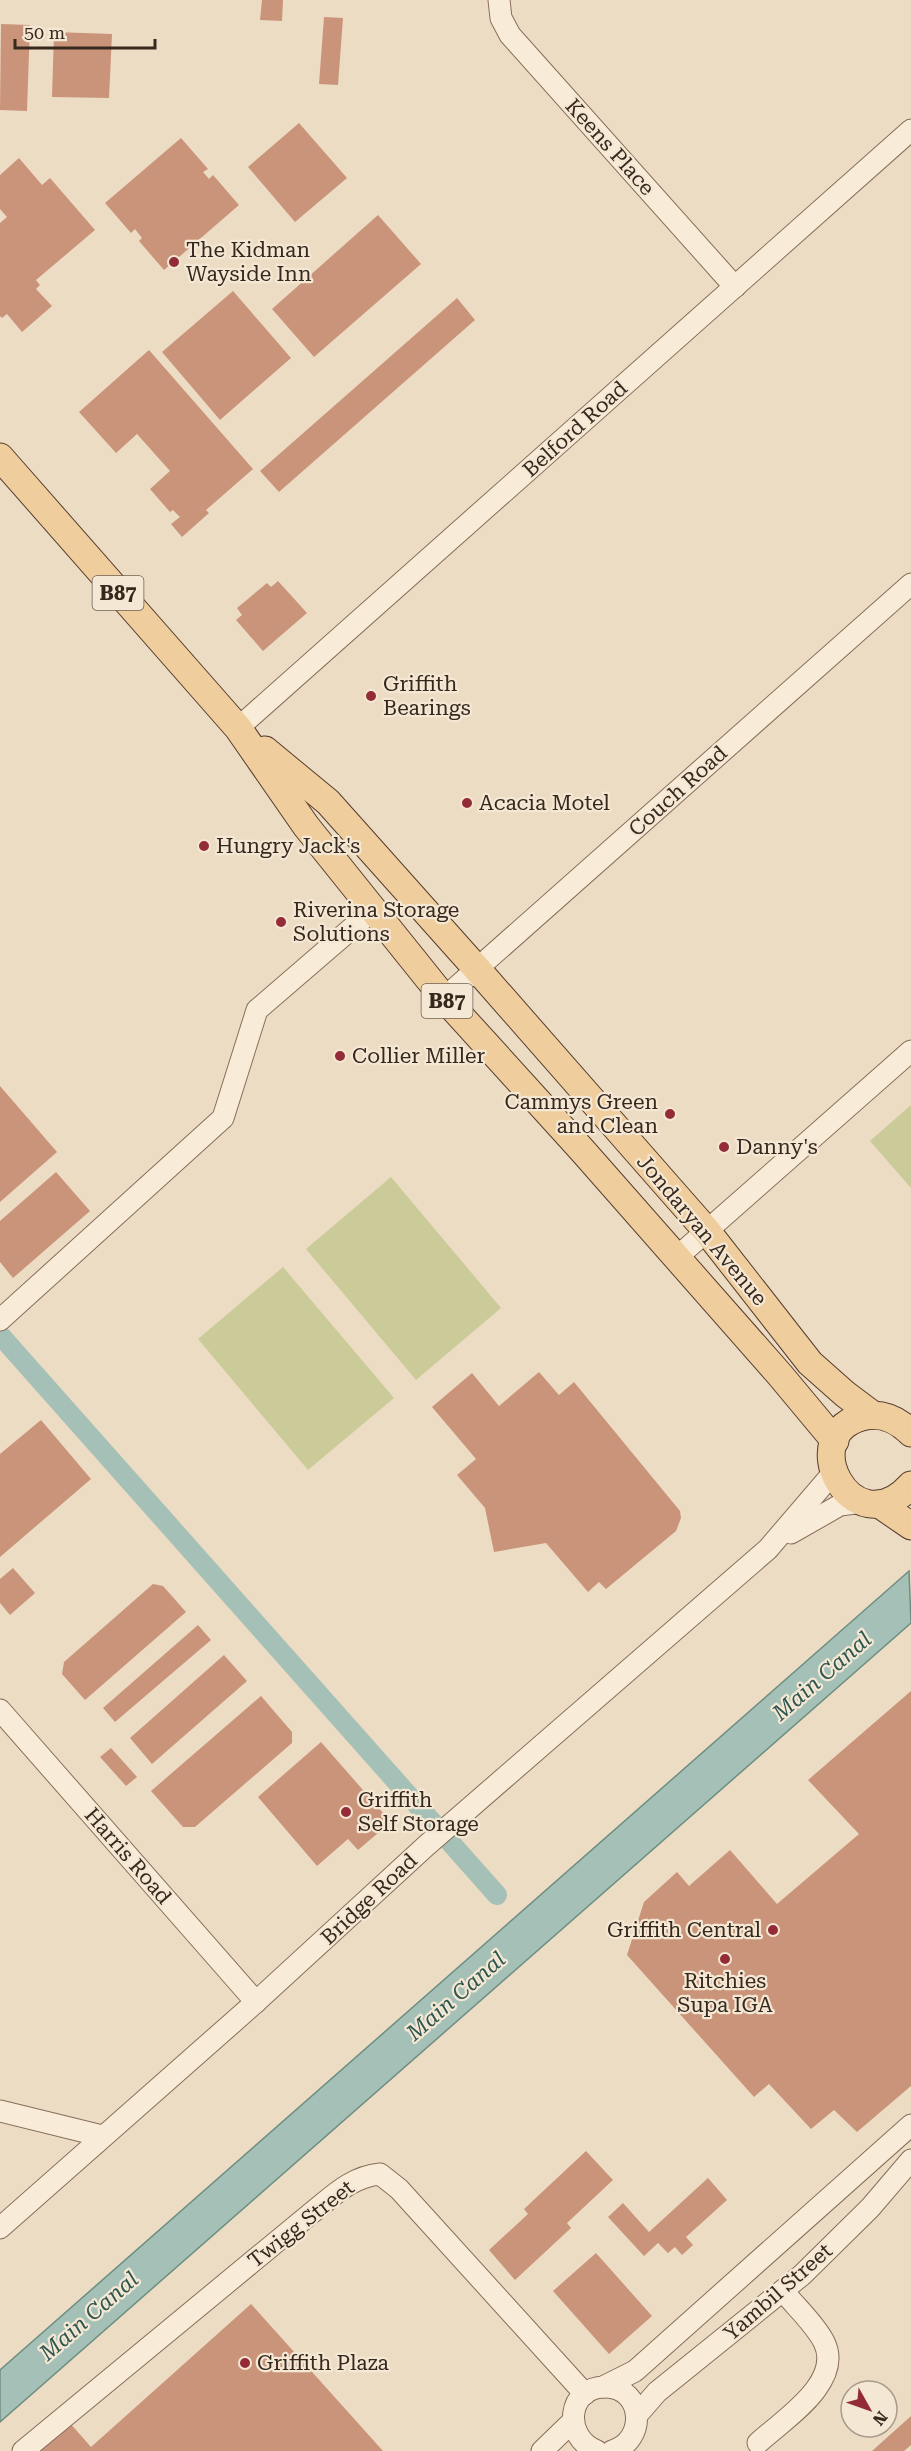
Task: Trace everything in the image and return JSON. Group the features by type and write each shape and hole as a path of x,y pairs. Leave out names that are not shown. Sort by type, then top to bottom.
{"main road":[{"name":"Jondaryan Avenue","path":"0,457 238,728 306,826 444,998 780,1375 834,1441"},
{"name":"Jondaryan Avenue","path":"238,728 328,802 706,1230 810,1362 845,1394 873,1415"},
{"name":"B87","path":"873,1415 888,1417 902,1423 911,1433"},
{"path":"873,1415 850,1423 834,1441 831,1462 833,1473 839,1486 850,1496 871,1503 911,1526"},
{"path":"871,1503 902,1495 911,1485"}],"street":[{"name":"Keens Place","path":"499,0 501,18 510,35 735,287"},
{"name":"Belford Road","path":"238,728 911,130"},
{"name":"Couch Road","path":"444,998 911,584"},
{"path":"4,1316 223,1118 256,1010 373,910"},
{"path":"676,1258 911,1050"},
{"name":"Bridge Road","path":"0,2228 256,2002 427,1845 768,1549 833,1473"},
{"name":"Bridge Road","path":"768,1549 840,1504 871,1503"},
{"name":"Harris Road","path":"0,1710 256,2002"},
{"path":"0,2111 102,2136"},
{"name":"Yambil Street","path":"594,2390 635,2371 911,2125"},
{"path":"842,2188 848,2194 864,2194 911,2152"},
{"name":"Yambil Street","path":"637,2415 657,2392 783,2291 870,2208 911,2160"},
{"name":"Twigg Street","path":"22,2451 350,2182 380,2174 399,2189 594,2390"},
{"path":"758,2443 818,2389 828,2370 825,2343 783,2291"},
{"path":"597,2451 580,2440 573,2421 574,2410 594,2390 622,2391 629,2397 637,2415 637,2425 624,2449"},
{"path":"542,2451 573,2421"}],"green space":[{"path":"911,1105 911,1188 870,1141"},
{"path":"391,1177 501,1308 416,1380 306,1249"},
{"path":"283,1267 394,1398 308,1470 198,1339"}],"water":[{"name":"Main Canal","path":"909,1571 911,1623 0,2422 0,2370"}],"building":[{"path":"262,0 283,0 282,21 260,20"},
{"path":"324,17 343,18 338,85 319,84"},
{"path":"1,24 30,25 27,111 0,110"},
{"path":"54,32 112,34 109,98 52,97"},
{"path":"299,123 347,178 295,222 248,167"},
{"path":"181,138 208,169 203,172 209,179 213,175 239,205 164,270 139,241 142,238 135,229 131,233 105,203"},
{"path":"19,158 42,185 50,178 95,230 36,280 40,285 36,289 52,306 22,332 7,314 2,318 0,316 0,223 7,217 0,209 0,175"},
{"path":"378,215 421,264 314,357 272,309"},
{"path":"233,291 291,358 220,420 162,352"},
{"path":"457,298 475,320 279,492 260,471"},
{"path":"149,350 253,469 206,510 209,513 182,537 171,524 180,517 173,510 170,512 150,489 170,471 137,434 116,453 79,412"},
{"path":"278,581 307,613 263,651 236,620 242,615 237,608 267,583 271,587"},
{"path":"0,1086 57,1152 0,1202"},
{"path":"56,1172 90,1211 13,1278 0,1262 0,1221"},
{"path":"539,1372 559,1395 574,1382 680,1511 681,1518 676,1531 606,1589 599,1582 588,1592 546,1543 494,1552 485,1508 457,1475 476,1459 432,1407 472,1373 499,1406"},
{"path":"41,1420 91,1479 0,1557 0,1454"},
{"path":"13,1568 35,1593 10,1615 0,1603 0,1579"},
{"path":"153,1584 163,1586 186,1612 85,1700 62,1674 64,1662"},
{"path":"198,1625 211,1640 115,1722 103,1708"},
{"path":"224,1655 247,1681 152,1764 130,1738"},
{"name":"Griffith Central","path":"911,1691 911,2086 857,2132 834,2110 811,2129 769,2084 754,2097 627,1955 644,1902 677,1872 689,1886 730,1850 777,1904 859,1834 808,1780"},
{"path":"261,1696 292,1732 292,1743 195,1827 183,1827 151,1791"},
{"path":"321,1742 391,1822 358,1850 348,1839 317,1866 258,1797"},
{"path":"111,1748 137,1777 126,1786 100,1757"},
{"path":"586,2151 613,2180 567,2223 571,2228 515,2280 489,2250 528,2214 524,2209"},
{"path":"708,2178 727,2200 686,2237 693,2245 682,2255 675,2247 668,2253 658,2243 644,2256 608,2217 623,2203 649,2232"},
{"path":"596,2253 652,2316 609,2354 553,2291"},
{"name":"Griffith Plaza","path":"251,2304 383,2451 37,2451 69,2422 91,2447"},
{"path":"911,2416 911,2445 904,2451 872,2451 885,2439 899,2439 899,2427"}],"waterway":[{"path":"0,1335 497,1895"}],"place":[{"name":"The Kidman Wayside Inn","path":"174,262"},
{"name":"Griffith Bearings","path":"371,696"},
{"name":"Acacia Motel","path":"467,803"},
{"name":"Hungry Jack's","path":"204,846"},
{"name":"Riverina Storage Solutions","path":"281,922"},
{"name":"Collier Miller","path":"340,1056"},
{"name":"Cammys Green and Clean","path":"670,1114"},
{"name":"Danny's","path":"724,1147"},
{"name":"Griffith Self Storage","path":"346,1812"},
{"name":"Griffith Central","path":"773,1930"},
{"name":"Ritchies Supa IGA","path":"725,1959"},
{"name":"Griffith Plaza","path":"245,2363"}]}
